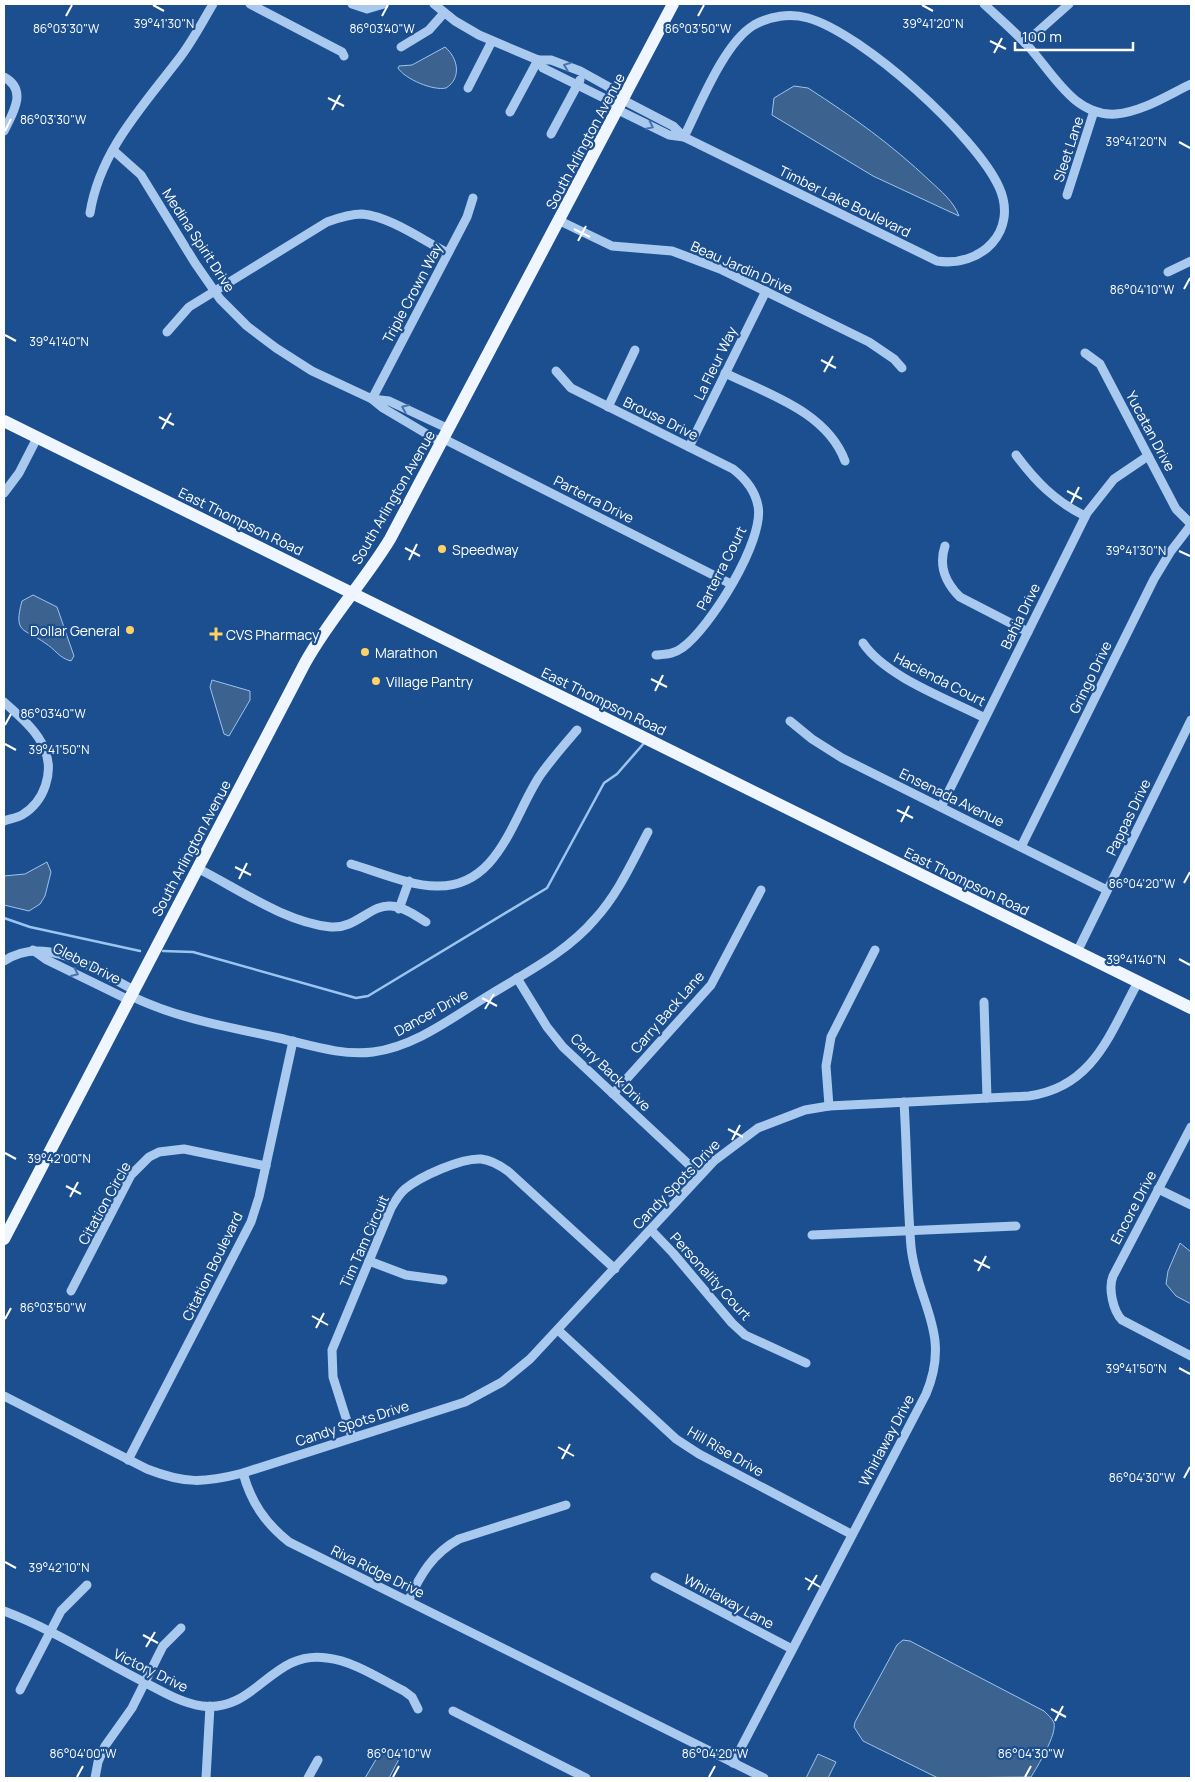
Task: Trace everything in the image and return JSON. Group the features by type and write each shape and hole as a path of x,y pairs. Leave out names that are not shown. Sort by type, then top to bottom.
{"main road":[{"name":"South Arlington Avenue","path":"4,1239 310,654 386,545 560,221 673,4"},
{"name":"East Thompson Road","path":"4,421 1191,1008"}],"street":[{"path":"90,213 93,192 131,118 181,56 213,4"},
{"path":"250,4 342,52 344,56"},
{"path":"352,4 367,9 384,4"},
{"path":"434,4 461,25 492,41 538,60 510,112"},
{"path":"984,4 1025,43 1073,99 1094,111 1116,114 1134,110 1191,84"},
{"path":"1025,43 1069,4"},
{"path":"401,47 429,30 444,13"},
{"name":"Timber Lake Boulevard","path":"538,60 551,60 584,73 622,103 668,135 684,137 937,261 951,263 972,258 985,251 994,241 1004,217 1002,195 994,179 969,145 938,110 895,72 838,32 808,18 782,16 772,18 755,25 740,36 729,50 684,137"},
{"path":"468,88 492,41"},
{"name":"Timber Lake Boulevard","path":"538,60 543,68 622,103"},
{"path":"551,134 584,73"},
{"path":"4,77 12,83 17,93 16,106 4,130"},
{"name":"Sleet Lane","path":"1067,195 1094,111"},
{"name":"Medina Spirit Drive","path":"113,150 141,175 215,291 248,326 276,348 312,371 372,399 383,408 445,437"},
{"name":"Triple Crown Way","path":"372,399 467,217 473,198"},
{"path":"167,332 189,307 327,222 343,216 362,214 382,219 448,253"},
{"name":"Beau Jardin Drive","path":"560,221 607,245 674,252 720,269 869,342 894,359 902,368"},
{"path":"1168,272 1191,261"},
{"name":"La Fleur Way","path":"688,447 766,291"},
{"path":"608,407 635,350"},
{"name":"Yucatan Drive","path":"1085,353 1100,364 1176,509 1191,525"},
{"name":"Brouse Drive","path":"556,371 571,388 738,473 748,482 753,492"},
{"path":"726,373 807,414 830,436 845,461"},
{"name":"Medina Spirit Drive","path":"372,399 389,401 445,437"},
{"name":"Parterra Drive","path":"445,437 731,584"},
{"path":"4,494 19,473 37,438"},
{"path":"1016,455 1036,482 1050,495 1086,516"},
{"name":"Bahia Drive","path":"941,807 1086,516 1114,479 1148,456"},
{"name":"Parterra Court","path":"656,654 675,652 692,640 716,612 757,529 758,506 753,492"},
{"name":"Gringo Drive","path":"1021,847 1159,570 1191,525"},
{"path":"945,546 942,561 943,572 954,592 966,601 1028,632"},
{"name":"Hacienda Court","path":"863,643 874,658 890,670 985,718"},
{"path":"4,702 33,730 44,748 48,765 46,786 37,803 22,816 4,821"},
{"name":"Pappas Drive","path":"1076,952 1191,720"},
{"name":"Ensenada Avenue","path":"790,721 830,751 1107,890"},
{"path":"351,864 426,886 444,886 462,882 485,868 501,849 539,777 577,730"},
{"name":"Dancer Drive","path":"131,995 174,1015 293,1042 349,1053 388,1049 422,1036 568,945 595,920 616,891 648,832"},
{"path":"197,868 283,913 304,921 330,926 352,924 379,908 391,906 426,922"},
{"path":"399,909 409,881"},
{"name":"Carry Back Lane","path":"613,1094 711,985 761,890"},
{"name":"Glebe Drive","path":"4,960 13,954 33,950 50,951 67,956 131,995"},
{"path":"829,1106 826,1066 831,1037 875,950"},
{"name":"Carry Back Drive","path":"517,978 547,1027 563,1047 700,1175"},
{"name":"Candy Spots Drive","path":"243,1473 465,1402 488,1390 530,1360 700,1175 728,1149 758,1128 787,1115 829,1106 1039,1095 1060,1088 1078,1077 1097,1056 1138,982"},
{"path":"984,1002 987,1098"},
{"name":"Citation Boulevard","path":"128,1460 244,1239 256,1208 293,1042"},
{"name":"Whirlaway Drive","path":"733,1762 926,1394 935,1366 934,1332 913,1259 904,1102"},
{"name":"Encore Drive","path":"1191,1127 1111,1280 1114,1302 1122,1320 1191,1356"},
{"name":"Citation Circle","path":"72,1291 132,1175 149,1157 159,1152 184,1149 266,1166"},
{"name":"Tim Tam Circuit","path":"352,1437 333,1377 332,1350 391,1208 404,1190 416,1181 457,1163 472,1159 483,1159 497,1164 509,1172 614,1269"},
{"path":"1158,1190 1191,1205"},
{"path":"812,1235 1016,1226"},
{"name":"Personality Court","path":"650,1230 673,1253 732,1323 745,1335 806,1364"},
{"path":"369,1261 399,1273 443,1280"},
{"name":"Hill Rise Drive","path":"558,1330 676,1439 698,1454 851,1534"},
{"path":"4,1396 128,1460 168,1477 213,1481 243,1473"},
{"name":"Riva Ridge Drive","path":"243,1473 252,1501 274,1530 295,1545 764,1778"},
{"path":"408,1601 426,1566 446,1546 459,1539 566,1505"},
{"name":"Whirlaway Lane","path":"654,1577 792,1649"},
{"path":"20,1690 65,1606 87,1585"},
{"name":"Victory Drive","path":"4,1611 51,1630 104,1662 184,1702 210,1706 235,1702 253,1692 279,1668 302,1659 317,1657 345,1662 404,1691 415,1701 418,1709"},
{"path":"95,1778 100,1754 127,1715 163,1646 181,1628"},
{"path":"206,1778 210,1706"},
{"path":"452,1711 586,1778"},
{"path":"308,1778 318,1760"}],"water":[{"path":"445,47 453,57 456,68 454,79 446,88 427,86 407,76 398,68 399,66 412,65"},
{"path":"794,86 808,88 856,120 886,143 951,201 959,216 873,176 772,115 774,98"},
{"path":"33,595 57,607 74,656 71,661 63,658 48,645 22,629 19,619 22,601"},
{"path":"212,680 250,691 250,700 229,736 224,734 210,687"},
{"path":"47,862 51,872 45,896 40,904 29,911 4,905 4,876 25,874"},
{"path":"1180,1243 1191,1252 1191,1304 1176,1296 1166,1284 1168,1271"},
{"path":"903,1640 910,1641 1044,1711 1050,1717 1054,1723 1053,1735 1031,1777 938,1778 863,1741 854,1727 855,1722 897,1645"},
{"path":"381,1751 399,1759 389,1778 365,1778"},
{"path":"818,1754 836,1762 828,1778 806,1778"}],"waterway":[{"path":"163,951 193,952 356,998 368,996 547,888 604,783 617,774 645,742"},
{"path":"4,918 30,927 140,951"}],"place":[{"name":"Speedway","path":"442,549"},
{"name":"Dollar General","path":"130,630"},
{"name":"CVS Pharmacy","path":"216,634"},
{"name":"Marathon","path":"365,652"},
{"name":"Village Pantry","path":"376,681"}]}
